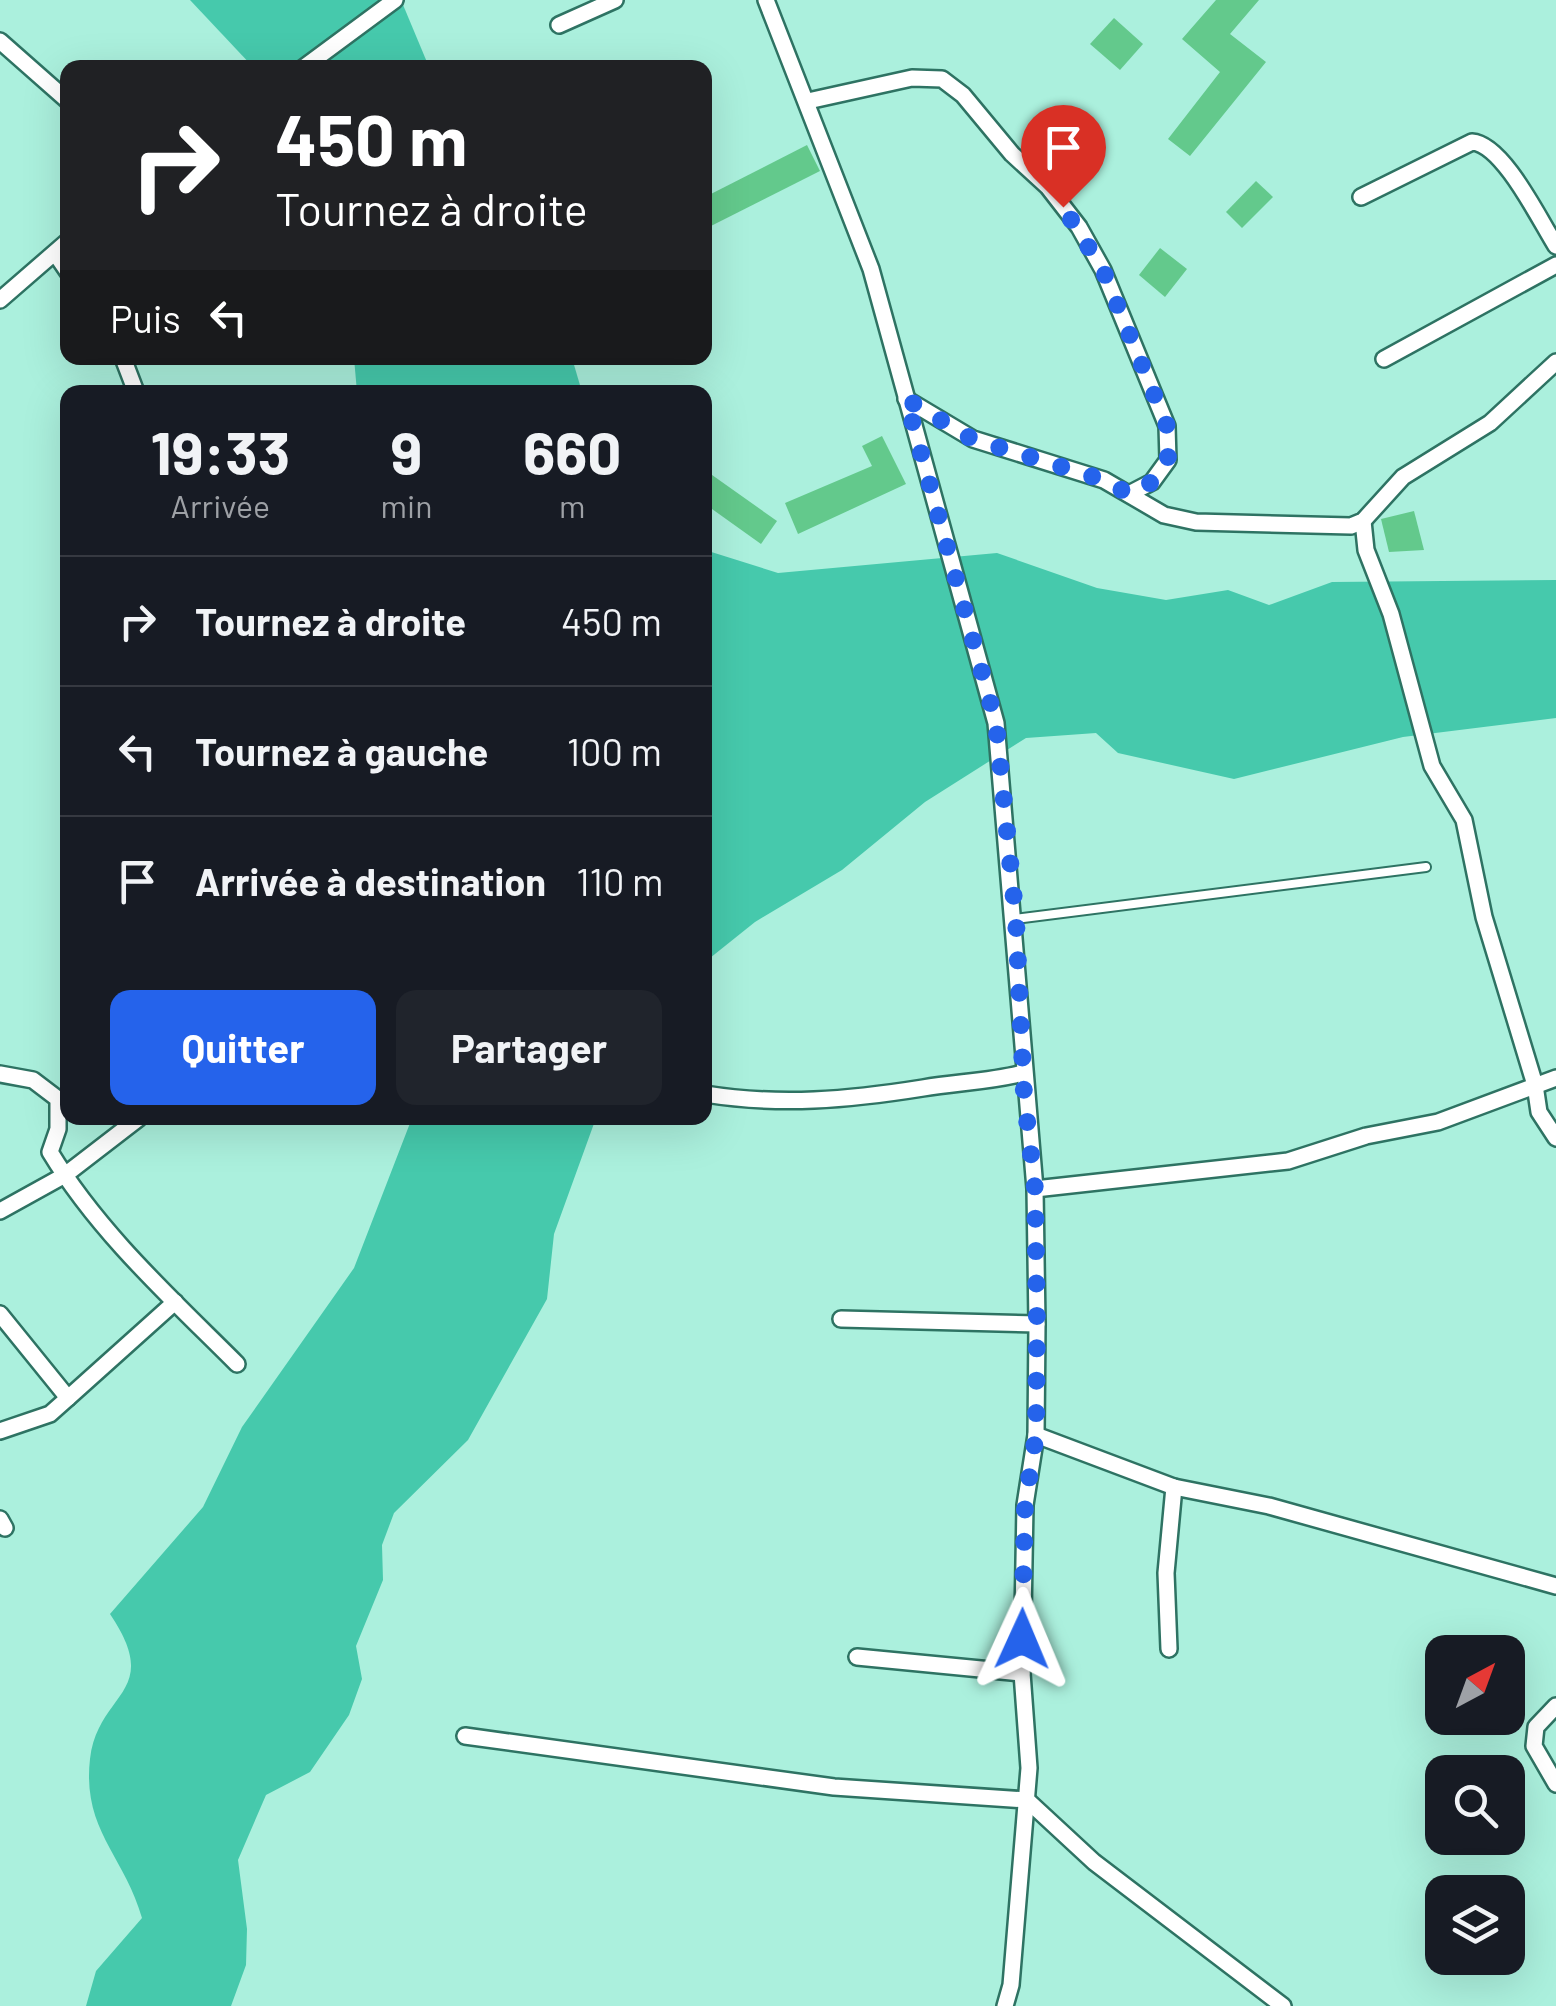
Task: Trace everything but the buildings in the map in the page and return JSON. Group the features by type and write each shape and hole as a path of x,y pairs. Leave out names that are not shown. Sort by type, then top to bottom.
{"street":[{"path":"314,60 395,0"},
{"path":"559,26 615,0"},
{"path":"766,0 871,269 996,723 1016,919 1023,1073 1035,1189 1037,1324 1036,1435 1025,1505 1022,1673 1030,1738 1011,1984 1005,2006"},
{"path":"0,41 60,94"},
{"path":"808,101 912,78 942,80 1048,187 1079,227 1103,270 1167,426 1168,460 1152,482 1129,494"},
{"path":"1361,197 1472,142 1484,143 1499,156 1556,246"},
{"path":"0,300 60,248"},
{"path":"1384,359 1556,265"},
{"path":"906,399 972,439 1104,480 1164,515 1196,522 1330,528 1363,520 1403,477 1474,435 1556,362"},
{"path":"1363,520 1366,550 1391,614 1432,766 1464,820 1484,917 1535,1085 1539,1112 1556,1138"},
{"path":"712,1095 745,1101 820,1103 986,1083 1023,1073"},
{"path":"0,1074 33,1080 58,1100 58,1129 50,1152 64,1175 126,1252 237,1364"},
{"path":"1035,1189 1288,1161 1366,1136 1438,1122 1556,1078"},
{"path":"0,1211 64,1175 131,1125"},
{"path":"0,1431 50,1414 175,1302"},
{"path":"0,1314 68,1398"},
{"path":"841,1319 1037,1324"},
{"path":"1036,1435 1174,1488 1269,1506 1556,1586"},
{"path":"1169,1649 1166,1574 1174,1488"},
{"path":"857,1657 1022,1673"},
{"path":"1556,1706 1536,1727 1534,1746 1556,1784"},
{"path":"465,1736 834,1787 1027,1800 1094,1862 1282,2006"}],"lane":[{"path":"1016,919 1426,867"}],"green space":[{"path":"190,0 401,0 426,60 246,60"},
{"path":"355,365 574,365 580,385 356,385"},
{"path":"712,552 778,573 997,553 1097,588 1166,600 1228,590 1269,605 1332,582 1556,580 1556,718 1403,737 1234,779 1118,753 1096,733 1026,738 925,802 842,870 755,922 712,956"},
{"path":"409,1125 593,1125 554,1234 547,1299 468,1440 394,1513 382,1545 383,1580 356,1646 362,1679 349,1715 310,1772 266,1795 238,1860 247,1929 246,1965 231,2006 86,2006 96,1971 142,1918 98,1824 89,1784 95,1737 130,1677 131,1661 125,1640 110,1614 203,1507 242,1427 354,1268"}],"route":[{"path":"1022,1639 1025,1505 1036,1435 1037,1324 1035,1189 1024,1094 1016,919 996,723 906,399 972,439 1104,480 1129,494 1152,482 1168,460 1167,426 1103,270 1063,207"}]}
